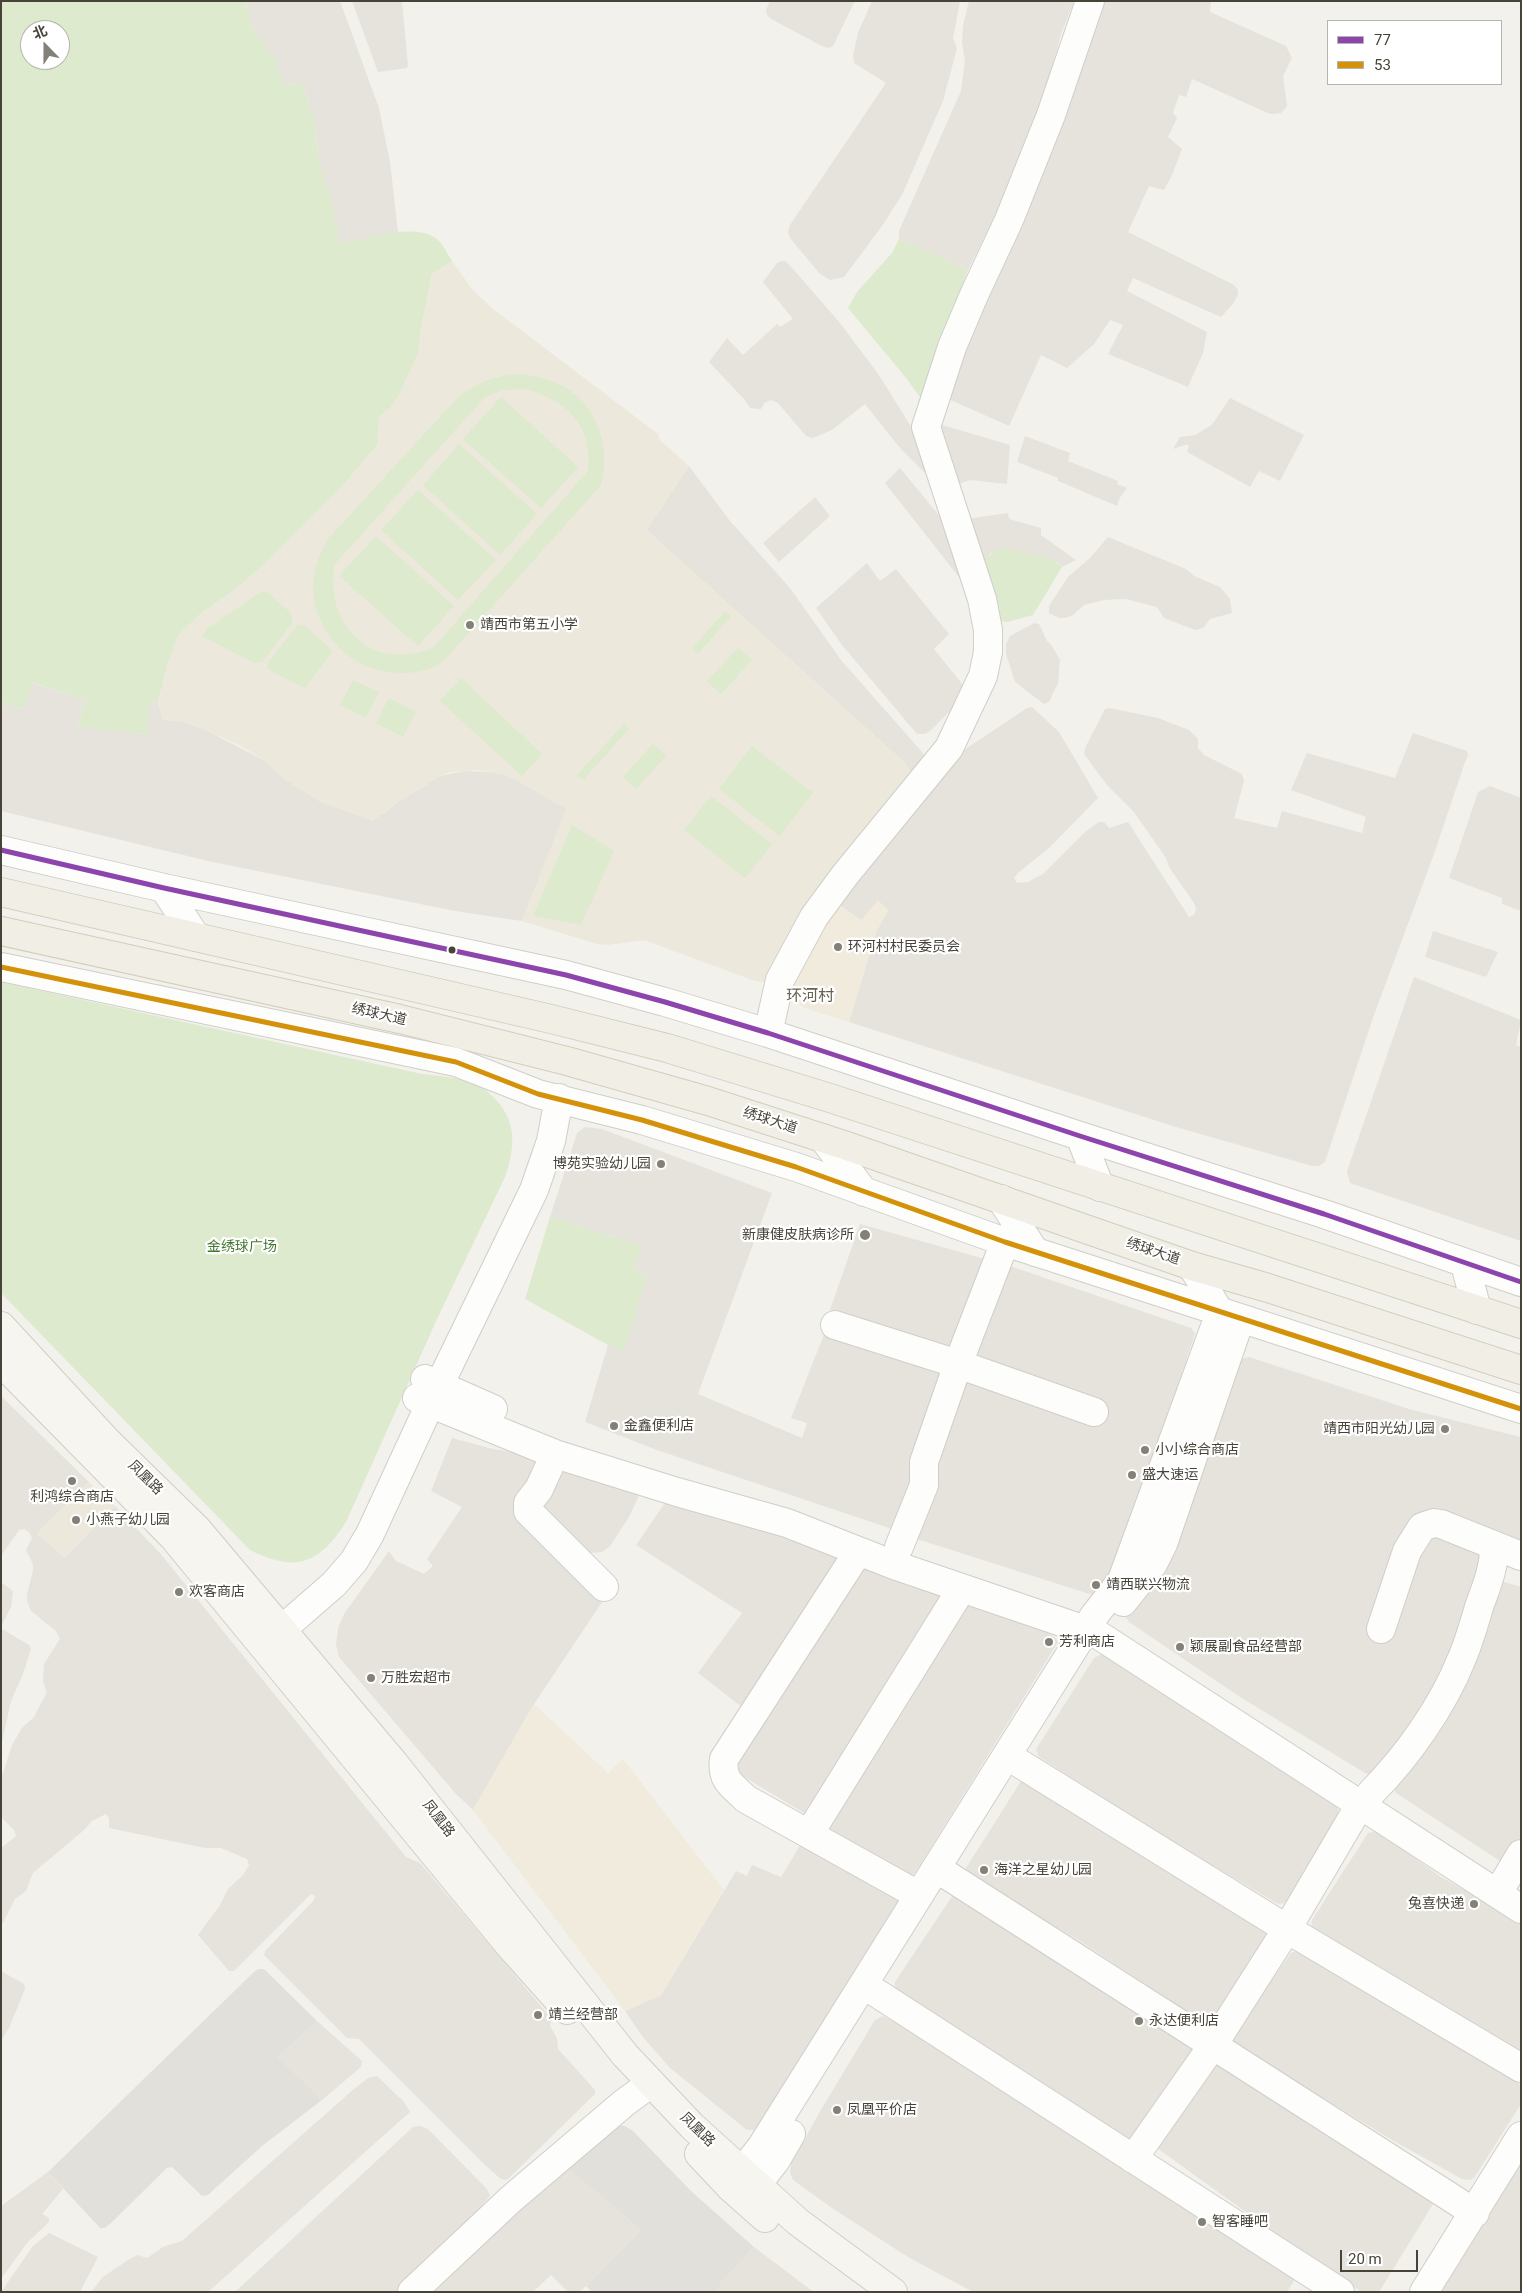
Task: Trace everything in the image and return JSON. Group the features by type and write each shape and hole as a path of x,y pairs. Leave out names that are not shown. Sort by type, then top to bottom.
{"main road":[{"path":"1,892 551,1018 667,1048 830,1098 1521,1324"},
{"name":"绣球大道","path":"1,931 400,1019 567,1061 708,1101 823,1138 1192,1266 1268,1288 1521,1370"},
{"name":"凤凰路","path":"1,1326 106,1440 197,1529 267,1631 290,1681 509,1945 638,2092 744,2186 798,2222 893,2292"},
{"name":"凤凰路","path":"1,1362 267,1631 394,1763 625,2055 692,2126 779,2230 862,2292"}],"street":[{"path":"768,1032 780,980 814,917 834,888 949,748 983,676 988,652 988,630 982,599 926,427 952,347 1013,211 1051,115 1090,1"},
{"path":"1,850 164,888 566,975 768,1032 1080,1136 1324,1214 1521,1282"},
{"path":"164,888 196,937"},
{"path":"1,967 456,1062 549,1096 652,1122 796,1167 1005,1242 1230,1317 1521,1409"},
{"path":"267,1631 334,1584 354,1561 370,1534 428,1392 519,1188 536,1123 549,1096"},
{"path":"1080,1136 1100,1187"},
{"path":"823,1138 864,1192"},
{"path":"1001,1199 1035,1252"},
{"path":"899,1547 924,1485 924,1462 958,1364 1005,1242"},
{"path":"1465,1264 1477,1310"},
{"path":"1192,1266 1230,1317"},
{"path":"744,2186 776,2160 875,1992 1019,1762 1097,1625 1122,1580 1230,1317"},
{"path":"835,1325 958,1364 1094,1412"},
{"path":"1453,1348 1474,1393"},
{"path":"428,1392 554,1454 787,1524 858,1552 962,1588 1097,1625"},
{"path":"428,1392 686,1481 796,1510 973,1575 1097,1625 1366,1798 1513,1886 1521,1854"},
{"path":"554,1454 539,1489 528,1503 528,1511 604,1587"},
{"path":"1381,1629 1407,1551 1422,1527 1434,1523 1442,1524 1521,1556"},
{"path":"1133,2159 1213,2045 1287,1929 1366,1798 1386,1777 1430,1718 1463,1658 1491,1574 1495,1557 1494,1545"},
{"path":"858,1552 724,1760 722,1770 725,1779 746,1799 918,1895"},
{"path":"809,1834 962,1588"},
{"path":"744,2186 762,2146 918,1895 1097,1625"},
{"path":"1019,1762 1287,1929 1521,2068"},
{"path":"1366,1798 1521,1909"},
{"path":"947,1875 1475,2213"},
{"path":"875,1992 1340,2292"},
{"path":"412,2292 511,2199 638,2092"},
{"path":"1424,2292 1475,2213 1521,2136"}],"shaded area":[{"path":"246,1 340,1 379,108 390,162 398,232 344,243 339,241 331,197 319,163 315,125 303,83 283,84 275,60 252,27"},
{"path":"352,1 402,1 407,68 378,72"},
{"path":"770,1 855,1 833,46 829,48 771,19 767,15 766,10"},
{"path":"872,1 960,1 953,38 957,48 943,101 902,195 882,226 844,277 830,280 820,274 790,238 788,232 790,225 886,83 854,63 853,55 858,33"},
{"path":"969,1 1074,1 1061,34 1052,68 1013,180 968,270 899,239 899,231 961,91 965,60 962,43 963,26"},
{"path":"1103,1 1211,1 1210,12 1286,46 1292,58 1283,76 1287,106 1281,113 1270,114 1192,79 1186,97 1179,95 1173,113 1177,118 1168,137 1182,149 1172,175 1164,190 1149,186 1128,232 1234,285 1238,290 1238,295 1233,304 1221,317 1133,278 1127,291 1207,332 1203,353 1188,387 1108,354 1123,325 1110,320 1094,344 1067,368 1041,355 1009,426 946,398"},
{"name":"靖西市第五小学","path":"452,261 472,289 492,308 658,434 659,439 689,466 647,530 906,764 915,776 771,977 764,982 755,981 644,940 608,945 597,944 522,921 566,809 509,776 477,770 451,772 440,776 401,800 373,821 320,802 284,779 267,762 239,745 181,721 162,720 158,702 177,635 200,614 237,588 262,566 344,484 378,444 379,417 390,408 400,393 418,354 421,328 432,274"},
{"path":"786,261 840,323 879,375 913,430 931,479 900,448 865,404 832,430 813,438 806,436 778,403 771,400 764,403 761,409 750,408 709,362 727,338 743,355 777,324 780,327 793,319 763,282 777,263"},
{"path":"1230,398 1304,435 1280,481 1259,471 1250,487 1187,452 1189,445 1173,449 1180,437 1195,435 1212,425"},
{"path":"939,424 1010,445 1007,484 970,480 953,486"},
{"path":"1025,436 1070,453 1068,461 1118,481 1117,484 1127,488 1119,499 1117,506 1058,481 1058,478 1017,462"},
{"path":"689,466 730,521 790,588 841,660 922,752 926,758 912,782 906,764 646,530"},
{"path":"900,468 947,525 966,586 885,483"},
{"path":"815,497 830,516 779,562 763,543"},
{"path":"1008,513 1009,519 1041,528 1041,535 1076,560 1062,567 1058,563 1042,557 1018,553 1004,547 991,553 986,560 979,562 966,519"},
{"path":"1108,537 1186,569 1194,576 1220,587 1230,599 1232,613 1210,619 1203,628 1195,630 1164,618 1157,607 1126,599 1104,600 1084,605 1073,615 1066,618 1059,618 1049,613 1049,606 1068,577 1091,557"},
{"path":"867,563 880,581 896,569 949,634 934,649 967,690 963,698 925,734 917,734 842,645 816,608"},
{"path":"1034,623 1039,624 1047,641 1060,660 1058,683 1049,702 1044,704 1015,682 1006,654 1006,644 1010,636"},
{"path":"31,683 85,699 77,727 147,734 149,703 158,702 163,720 181,721 206,730 267,762 284,779 383,814 401,800 440,776 464,771 492,772 509,776 567,808 522,921 455,911 208,861 1,811 1,703 25,709"},
{"name":"环河村","path":"1032,707 1059,732 1098,798 1050,847 1018,873 1014,878 1017,883 1028,882 1043,874 1085,832 1099,822 1104,822 1109,828 1128,822 1189,917 1194,915 1196,909 1194,903 1169,867 1166,858 1134,812 1107,785 1084,754 1086,746 1105,709 1109,708 1158,718 1189,730 1198,739 1198,748 1204,755 1242,774 1244,781 1234,818 1277,828 1282,811 1362,833 1366,817 1291,790 1307,753 1395,778 1413,733 1467,751 1468,756 1374,1015 1325,1162 1319,1166 1312,1166 1176,1127 849,1022 876,932 888,910 861,920 832,900 955,756 1027,708"},
{"path":"1490,786 1521,798 1521,911 1502,904 1502,898 1449,878 1478,792"},
{"name":"环河村村民委员会","path":"832,900 861,920 878,900 888,910 876,932 849,1022 804,1008 790,997 788,982"},
{"path":"1433,931 1498,952 1486,977 1425,957"},
{"path":"1414,977 1521,1020 1516,1045 1521,1047 1521,1241 1350,1183 1347,1171"},
{"path":"585,1127 602,1129 772,1193 698,1394 802,1438 807,1423 791,1418 825,1332 941,1370 914,1473 892,1529 657,1450 585,1422 608,1345 624,1350 647,1275 634,1270 642,1246 550,1217 577,1133"},
{"path":"860,1224 985,1259 953,1347 830,1310"},
{"path":"1010,1266 1191,1328 1195,1334 1118,1563 1099,1597 917,1539 914,1536 966,1382 1097,1421 973,1355"},
{"path":"1249,1357 1409,1409 1521,1437 1521,1547 1429,1529 1486,1556 1435,1695 1372,1775 1365,1773 1240,1697 1129,1622 1125,1616 1126,1611 1155,1581 1176,1552 1230,1373 1241,1359"},
{"path":"1,1396 89,1482 37,1534 65,1557 115,1506 160,1553 406,1857 420,1863 551,2018 550,2026 557,2038 558,2049 595,2090 595,2094 506,2180 501,2179 485,2165 359,2039 347,2038 264,1955 266,1950 314,1900 315,1896 311,1894 234,1971 229,1971 198,1935 220,1905 228,1889 243,1875 249,1865 247,1859 221,1848 205,1848 109,1828 109,1818 106,1814 92,1821 33,1873 26,1891 15,1899 1,1927 1,1848 16,1836 14,1830 1,1817 1,1779 12,1745 22,1728 34,1717 47,1692 43,1681 44,1664 60,1639 56,1631 31,1611 27,1601 33,1571 33,1564 26,1550 32,1538 29,1532 24,1529 19,1530 1,1556"},
{"path":"452,1438 493,1449 526,1454 546,1461 532,1494 606,1596 534,1704 473,1810 456,1794 339,1657 336,1645 338,1628 344,1614 389,1551 396,1561 424,1574 433,1566 427,1559 462,1507 431,1491"},
{"path":"562,1468 641,1491 629,1517 610,1546 602,1552 590,1553 582,1557 533,1500"},
{"name":"小燕子幼儿园","path":"89,1482 115,1506 65,1558 37,1534"},
{"path":"669,1497 716,1519 784,1529 842,1558 747,1711 698,1673 742,1613 636,1545"},
{"path":"859,1563 942,1595 808,1813 804,1813 736,1772 734,1756"},
{"path":"1498,1580 1521,1587 1521,1843 1503,1863 1396,1793 1393,1785"},
{"path":"1,1582 13,1591 11,1607 2,1625 2,1629 29,1645 31,1649 23,1674 11,1701 1,1747"},
{"path":"962,1599 1008,1609 1056,1638 1058,1642 915,1873 910,1876 829,1831 828,1824"},
{"path":"1102,1654 1337,1803 1339,1814 1286,1903 1278,1904 1146,1826 1038,1756 1036,1749 1094,1658"},
{"path":"534,1704 608,1773 623,1759 724,1890 661,1995 625,2011 473,1810"},
{"path":"1023,1778 1268,1932 1214,2023 1203,2022 1077,1939 974,1880 967,1873 966,1868"},
{"path":"1377,1831 1441,1877 1521,1922 1521,2056 1311,1930 1312,1920 1368,1833"},
{"path":"802,1842 905,1894 760,2126 754,2130 747,2130 670,2068 642,2036 625,2011 661,1995 736,1871 747,1876 752,1865 781,1877"},
{"path":"953,1895 1193,2045 1193,2051 1137,2140 1126,2140 895,1991 895,1982"},
{"path":"1300,1949 1434,2028 1521,2085 1521,2104 1474,2178 1470,2180 1462,2179 1392,2140 1284,2074 1235,2050 1230,2039 1291,1953"},
{"path":"259,1969 264,1969 317,2021 278,2057 322,2100 262,2146 208,2195 202,2196 172,2167 167,2168 110,2224 105,2228 100,2228 48,2172"},
{"path":"1,1971 24,1984 25,1989 9,2028 1,2041"},
{"path":"883,2016 924,2038 1299,2273 1287,2292 973,2292 908,2257 832,2208 793,2180 790,2173 791,2164 819,2113 875,2020"},
{"path":"317,2021 362,2061 361,2067 322,2100 278,2057"},
{"path":"1212,2060 1435,2201 1379,2292 1362,2292 1300,2251 1157,2148"},
{"path":"377,2076 404,2102 410,2112 208,2292 91,2292 103,2277 131,2258 138,2255 147,2258 163,2247 182,2241 355,2088 368,2078"},
{"path":"617,2125 625,2126 633,2131 691,2191 754,2247 720,2284 718,2292 592,2292 586,2286 641,2230 566,2167"},
{"path":"420,2126 428,2129 487,2189 490,2196 442,2252 397,2292 235,2292 413,2127"},
{"path":"1521,2156 1521,2292 1438,2292"},
{"path":"566,2167 641,2230 580,2292 568,2292 551,2275 533,2292 426,2292"},
{"path":"48,2172 63,2189 42,2214 49,2218 49,2222 27,2243 1,2279 1,2206"},
{"path":"49,2233 98,2257 80,2292 1,2292 33,2246"},
{"path":"754,2247 815,2292 718,2292 720,2284"}],"green space":[{"path":"1,1 246,1 252,27 275,60 283,84 303,83 315,125 319,163 331,197 339,241 345,243 380,235 420,232 430,235 439,241 452,261 432,274 421,328 418,354 400,393 390,408 379,417 378,444 344,484 262,566 237,588 200,614 178,635 168,663 158,702 149,703 148,734 77,728 85,699 32,683 25,709 1,703"},
{"path":"899,239 968,270 948,324 925,398 919,396 848,308 857,292 892,253"},
{"path":"514,375 530,375 557,384 579,397 588,408 595,419 603,445 604,472 601,485 450,654 437,665 420,671 395,673 367,666 353,659 330,637 316,608 313,592 314,576 327,540 458,397 474,386 490,379","holes":["525,389 540,394 565,408 581,428 586,440 588,471 433,648 411,654 391,654 372,648 357,638 345,624 337,606 333,586 335,564 485,397 504,390"]},
{"path":"501,397 578,467 541,508 463,439"},
{"path":"459,444 537,514 500,555 423,485"},
{"path":"418,490 496,560 458,600 381,530"},
{"path":"376,536 454,606 418,646 339,576"},
{"path":"1004,547 1043,557 1062,567 1033,615 1007,622 1000,621 996,615 979,562"},
{"path":"262,591 267,592 291,613 293,622 262,662 254,663 202,636 207,629"},
{"path":"725,611 731,616 698,654 692,648"},
{"path":"298,624 305,626 332,652 305,688 271,671 267,667 268,663"},
{"path":"738,648 752,660 721,694 707,681"},
{"path":"461,678 542,754 522,776 440,701"},
{"path":"353,680 379,692 366,718 340,705"},
{"path":"389,698 416,712 403,737 376,723"},
{"path":"624,724 629,729 583,780 577,775"},
{"path":"653,744 666,756 636,789 623,777"},
{"path":"752,746 813,793 780,836 719,789"},
{"path":"711,796 772,844 745,878 684,830"},
{"path":"572,825 614,851 581,925 533,916"},
{"name":"金绣球广场","path":"1,982 422,1074 466,1080 485,1089 506,1113 512,1133 512,1143 509,1166 505,1177 437,1319 346,1522 326,1547 316,1555 305,1560 293,1562 266,1557 250,1550 1,1293"},
{"path":"550,1217 642,1246 634,1270 647,1275 624,1351 608,1345 525,1299"}],"transit line":[{"name":"77","path":"1,850 164,888 566,975 665,1002 768,1033 1324,1214 1521,1282"},
{"name":"53","path":"1,967 456,1062 538,1094 642,1120 796,1167 1005,1242 1521,1409"}],"place":[{"name":"靖西市第五小学","path":"470,625"},
{"name":"环河村村民委员会","path":"838,947"},
{"name":"博苑实验幼儿园","path":"661,1164"},
{"name":"新康健皮肤病诊所","path":"865,1235"},
{"name":"金鑫便利店","path":"614,1426"},
{"name":"靖西市阳光幼儿园","path":"1445,1429"},
{"name":"小小综合商店","path":"1145,1450"},
{"name":"盛大速运","path":"1132,1475"},
{"name":"利鸿综合商店","path":"72,1481"},
{"name":"小燕子幼儿园","path":"76,1520"},
{"name":"靖西联兴物流","path":"1096,1585"},
{"name":"欢客商店","path":"179,1592"},
{"name":"芳利商店","path":"1049,1642"},
{"name":"颖展副食品经营部","path":"1180,1647"},
{"name":"万胜宏超市","path":"371,1678"},
{"name":"海洋之星幼儿园","path":"984,1870"},
{"name":"兔喜快递","path":"1474,1904"},
{"name":"靖兰经营部","path":"538,2015"},
{"name":"永达便利店","path":"1139,2021"},
{"name":"凤凰平价店","path":"837,2110"},
{"name":"智客睡吧","path":"1202,2222"}],"district":[{"name":"环河村","path":"810,997"}]}
